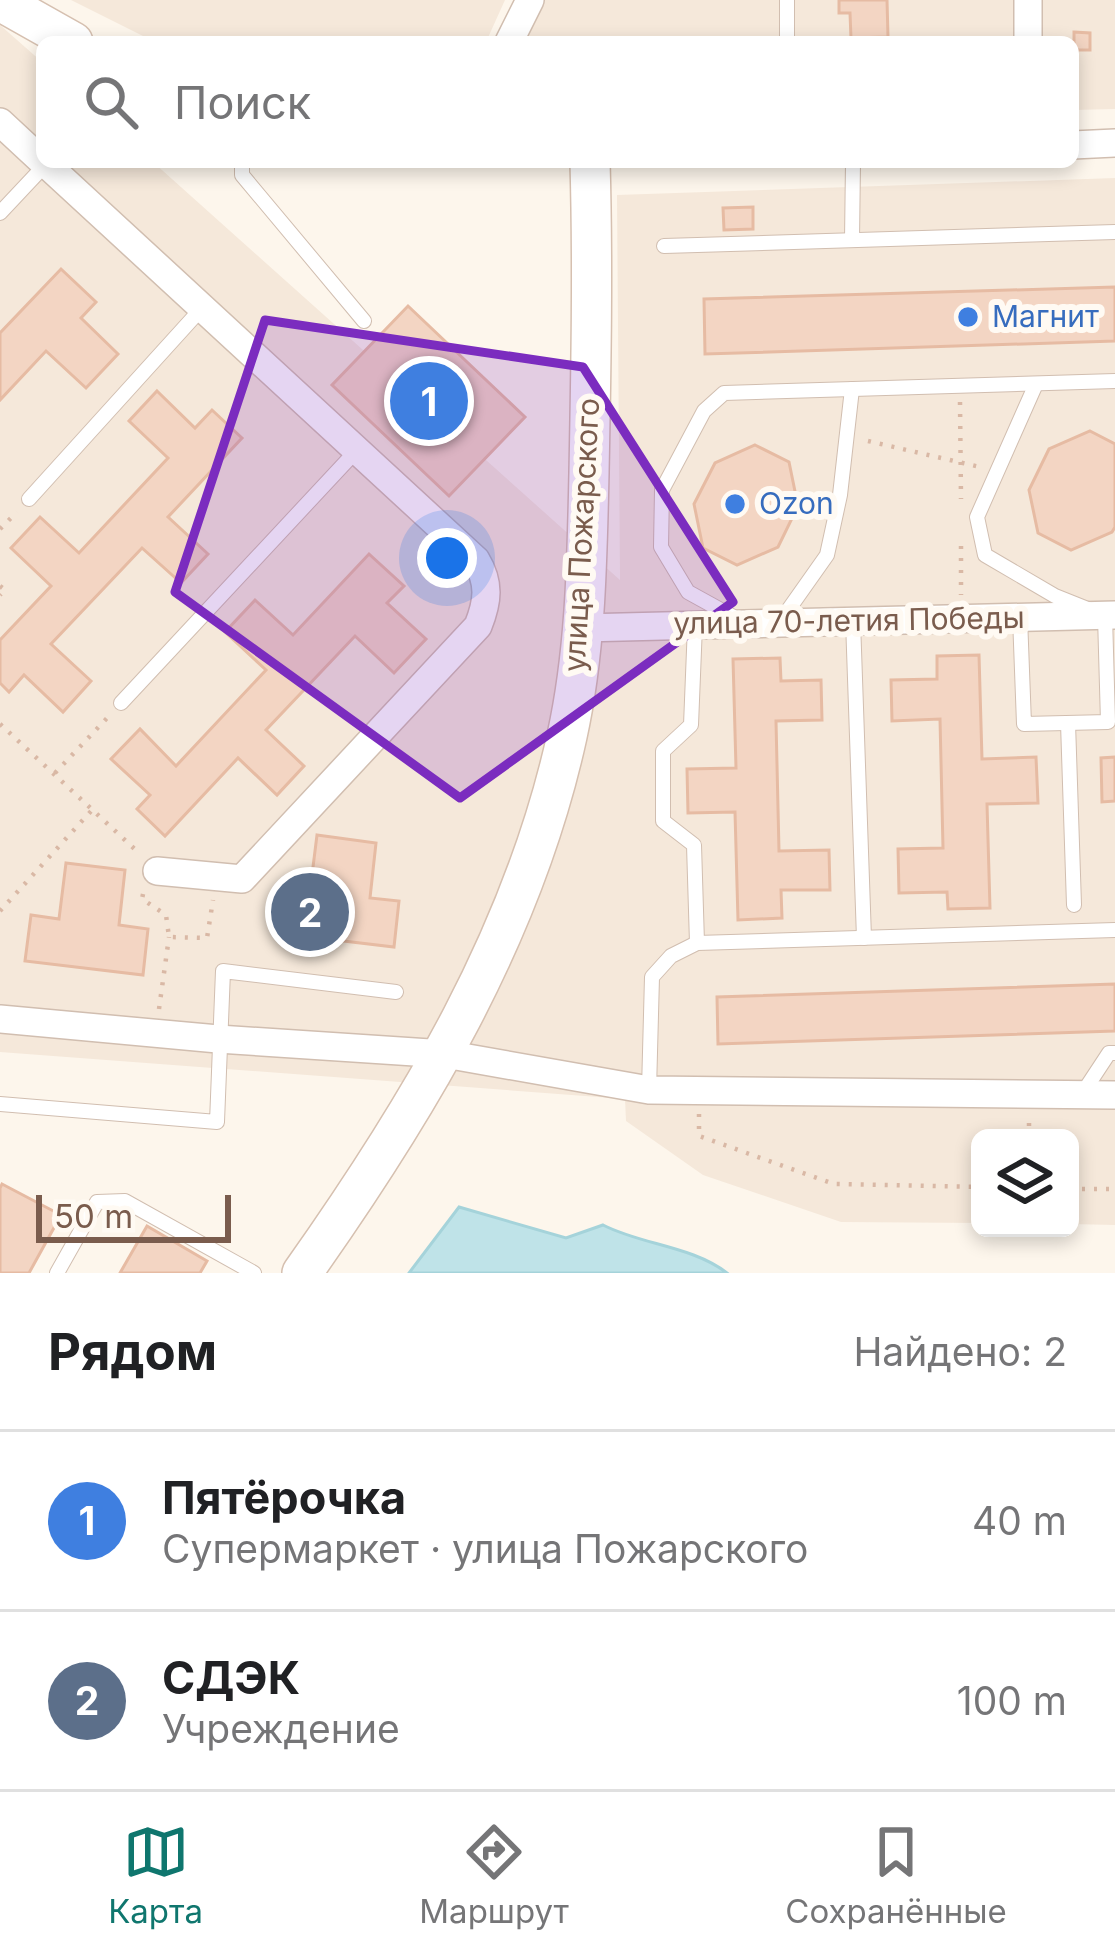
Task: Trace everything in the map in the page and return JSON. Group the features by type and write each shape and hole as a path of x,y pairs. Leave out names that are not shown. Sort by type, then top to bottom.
{"street":[{"path":"512,36 530,0"},
{"path":"1028,0 1028,36"},
{"path":"0,1 62,36"},
{"path":"0,122 36,155"},
{"path":"1079,145 1115,143"},
{"path":"50,168 476,560 488,590 478,626 242,879 154,867"},
{"name":"улица Пожарского","path":"302,1273 445,1054 515,904 538,844 568,734 586,580 590,168"},
{"name":"улица 70-летия Победы","path":"582,628 1110,615"},
{"path":"5,1016 218,1040 445,1054 649,1090 1115,1095"}],"lane":[{"path":"787,0 787,36"},
{"path":"0,213 39,168"},
{"path":"242,168 242,176 364,321"},
{"path":"852,240 853,168"},
{"path":"664,246 1115,232"},
{"path":"29,500 202,308"},
{"path":"747,624 688,592 661,547 662,490 704,411 724,393 1115,381"},
{"path":"1020,617 1024,724 1108,722 1110,615 1055,596 985,555 977,518 1036,384"},
{"path":"778,623 826,556 840,495 852,389"},
{"path":"121,703 357,450"},
{"path":"853,621 864,938"},
{"path":"694,625 692,725 663,751 663,821 694,845 697,943"},
{"path":"1068,723 1074,905"},
{"path":"649,1090 652,977 670,956 697,943 1115,930"},
{"path":"0,1104 217,1122 223,971 396,992"},
{"path":"1082,1095 1109,1053 1115,1053"},
{"path":"57,1273 97,1202 125,1201 254,1273"}],"path":[{"path":"847,436 997,471"},
{"path":"0,586 5,590 0,596"},
{"path":"54,775 121,703"},
{"path":"0,724 154,867 142,898 166,915 169,938 156,1034"},
{"path":"0,911 92,810"},
{"path":"169,938 207,938 217,877"},
{"path":"700,1090 699,1136 834,1184 971,1187"},
{"path":"1079,1189 1115,1190"}],"highlighted area":[{"path":"265,320 583,367 733,602 460,798 175,592"}],"shaded area":[{"path":"71,0 505,0 489,36 143,36"},
{"path":"545,0 1115,0 1115,109 1079,110 1079,36 528,36"},
{"path":"0,25 36,57 36,168 160,168 620,580 617,195 1115,178 1115,1225 1079,1224 1079,1129 971,1129 971,1223 841,1222 703,1175 626,1121 625,1099 0,1052"}],"water":[{"path":"459,1207 566,1238 603,1225 698,1257 727,1273 409,1273"}],"building":[{"path":"839,0 887,0 888,36 851,36 850,13 839,13"},
{"path":"1074,32 1090,33 1090,50 1079,50 1079,36"},
{"path":"753,207 753,229 724,230 723,208"},
{"path":"61,269 96,302 81,318 118,354 86,388 46,351 0,400 0,333"},
{"path":"1115,287 1115,341 705,354 704,299"},
{"path":"408,306 525,417 449,496 332,385"},
{"path":"157,391 195,428 212,410 242,438 168,517 208,554 181,583 142,548 51,644 91,681 63,712 24,675 9,692 0,683 0,640 51,586 11,548 40,517 79,553 168,458 129,421"},
{"path":"1090,431 1115,444 1115,527 1071,550 1038,533 1029,490 1049,449"},
{"path":"755,445 789,462 798,506 778,547 737,565 703,548 694,504 715,463"},
{"path":"369,554 404,586 387,603 426,639 394,673 355,636 266,730 304,766 277,795 238,758 165,836 137,809 150,795 111,759 140,729 176,766 266,670 225,632 255,600 293,635"},
{"path":"979,655 982,759 1036,757 1038,803 987,804 990,908 948,909 947,892 899,893 898,849 943,848 940,719 892,721 891,680 937,679 937,656"},
{"path":"780,658 781,681 821,680 822,720 776,721 779,851 829,850 830,890 781,890 782,918 738,920 735,812 688,813 687,769 736,768 733,659"},
{"path":"1115,757 1115,801 1102,802 1101,758"},
{"path":"317,835 376,843 370,898 399,901 394,947 276,933 281,888 310,891"},
{"path":"66,863 125,870 119,925 148,929 143,975 25,961 31,915 59,919"},
{"path":"1115,984 1115,1031 718,1044 717,997"},
{"path":"2,1184 61,1215 29,1273 0,1273"},
{"path":"147,1226 207,1261 200,1273 120,1273"}],"place":[{"name":"Магнит","path":"968,317"},
{"name":"Пятёрочка","path":"429,401"},
{"name":"Ozon","path":"735,504"},
{"name":"СДЭК","path":"310,912"}]}
